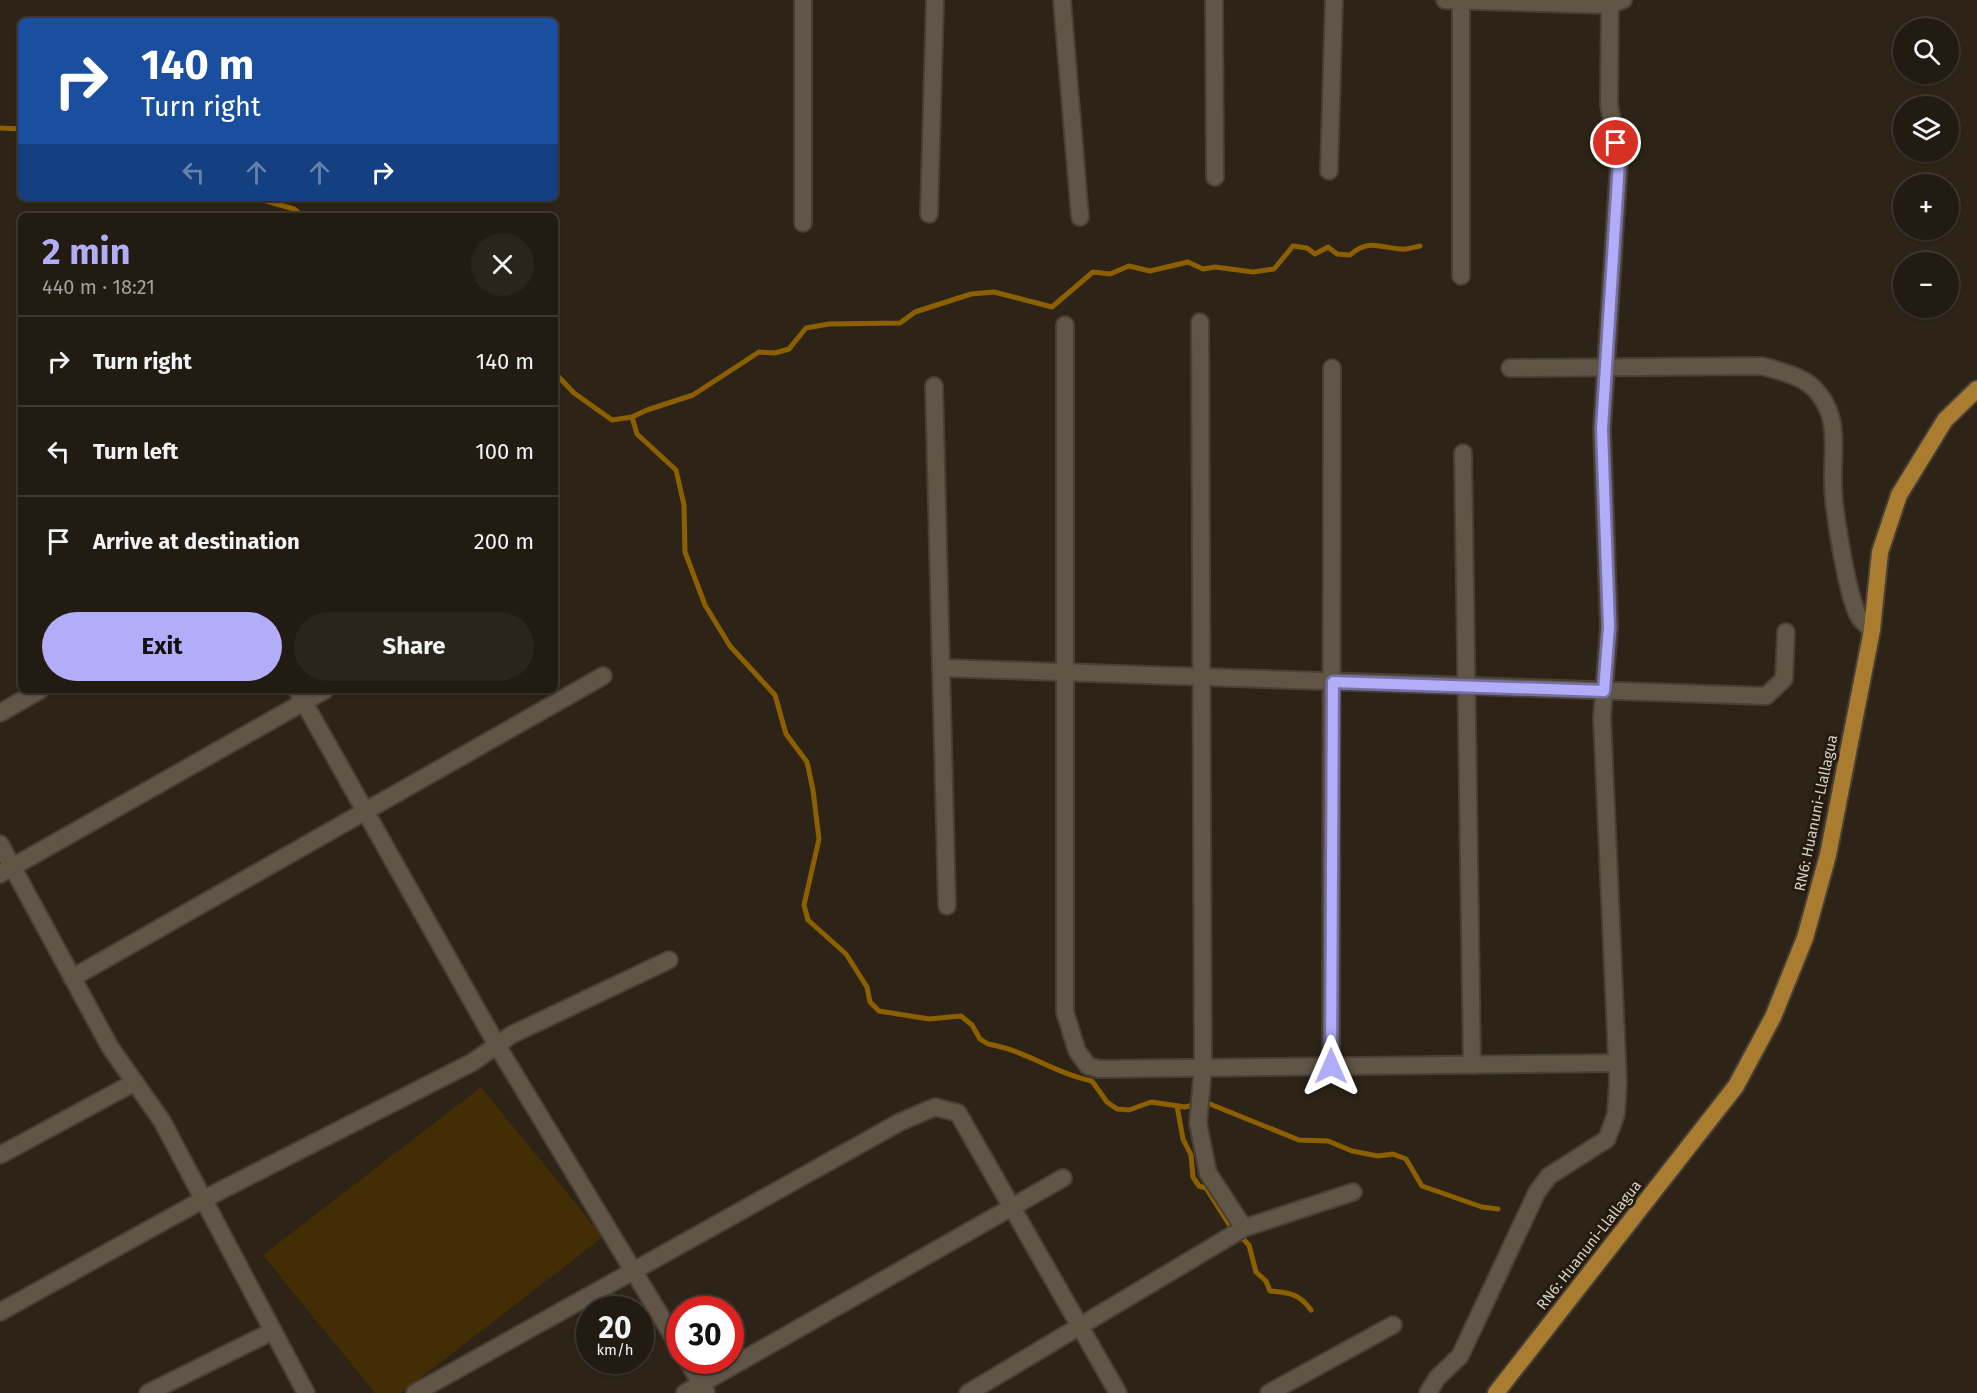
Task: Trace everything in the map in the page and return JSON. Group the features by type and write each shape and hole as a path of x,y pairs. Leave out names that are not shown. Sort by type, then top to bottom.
{"highway":[{"name":"RN6: Huanuni-Llallagua","path":"1496,1393 1736,1086 1773,1017 1805,938 1828,855 1872,630 1880,552 1899,495 1945,420 1977,389"}],"street":[{"path":"803,0 803,223"},
{"path":"929,214 934,0"},
{"path":"1062,0 1080,217"},
{"path":"1214,0 1215,177"},
{"path":"1329,171 1334,0"},
{"path":"1428,1393 1437,1378 1460,1356 1537,1192 1549,1176 1607,1139 1616,1114 1617,1063 1605,798 1604,691 1609,627 1602,429 1619,162 1609,104 1614,2 1456,0 1461,276"},
{"path":"1200,322 1203,1068 1197,1123 1208,1173 1244,1228"},
{"path":"1065,325 1065,1012 1077,1051 1088,1066 1099,1069 1617,1063"},
{"path":"1510,368 1762,366 1800,378 1819,393 1832,416 1835,449 1833,483 1848,584 1860,618 1872,630"},
{"path":"1331,1066 1332,368"},
{"path":"934,386 947,906"},
{"path":"1463,453 1464,686 1472,1065"},
{"path":"941,668 1766,696 1784,680 1786,632"},
{"path":"72,978 603,676"},
{"path":"0,713 35,693"},
{"path":"6,870 301,696 497,1045 610,1228 633,1273 666,1326"},
{"path":"0,844 6,870 72,978 110,1047 162,1121 306,1393"},
{"path":"0,1312 204,1199 473,1062 511,1035 669,960"},
{"path":"0,1155 135,1082"},
{"path":"415,1393 900,1122 935,1107 958,1113 1118,1393"},
{"path":"685,1393 704,1388 1064,1178"},
{"path":"968,1393 1244,1228 1353,1192"},
{"path":"1269,1393 1393,1325"},
{"path":"148,1393 273,1331"},
{"path":"696,1374 704,1388"}],"shaded area":[{"path":"481,1087 603,1237 401,1393 375,1393 263,1255"}],"waterway":[{"path":"0,128 18,129"},
{"path":"266,201 294,209 299,213"},
{"path":"558,376 574,393 612,420 632,417 693,395 759,352 775,353 789,349 806,328 829,324 900,323 915,312 971,294 994,292 1052,307 1093,272 1110,274 1129,266 1150,271 1188,262 1203,269 1215,267 1253,272 1274,269 1293,246 1307,248 1315,254 1328,247 1337,254 1350,255 1369,245 1403,249 1420,246"},
{"path":"632,417 637,434 676,470 684,505 685,552 705,605 730,646 775,695 786,734 807,762 819,839 804,905 808,920 846,954 867,987 870,1002 879,1011 929,1019 961,1016 972,1025 980,1039 988,1044 1015,1051 1066,1073 1092,1081 1107,1102 1117,1109 1129,1110 1151,1102 1185,1107 1205,1102 1299,1140 1328,1141 1352,1151 1378,1156 1393,1154 1406,1159 1422,1186 1482,1207 1498,1209"},
{"path":"1177,1106 1183,1139 1191,1155 1193,1177 1199,1186 1206,1188 1230,1226 1249,1245 1256,1272 1266,1281 1270,1291 1298,1297 1311,1310"}],"route":[{"path":"1331,1066 1333,682 1604,691 1609,627 1602,429 1619,162 1616,143"}]}
